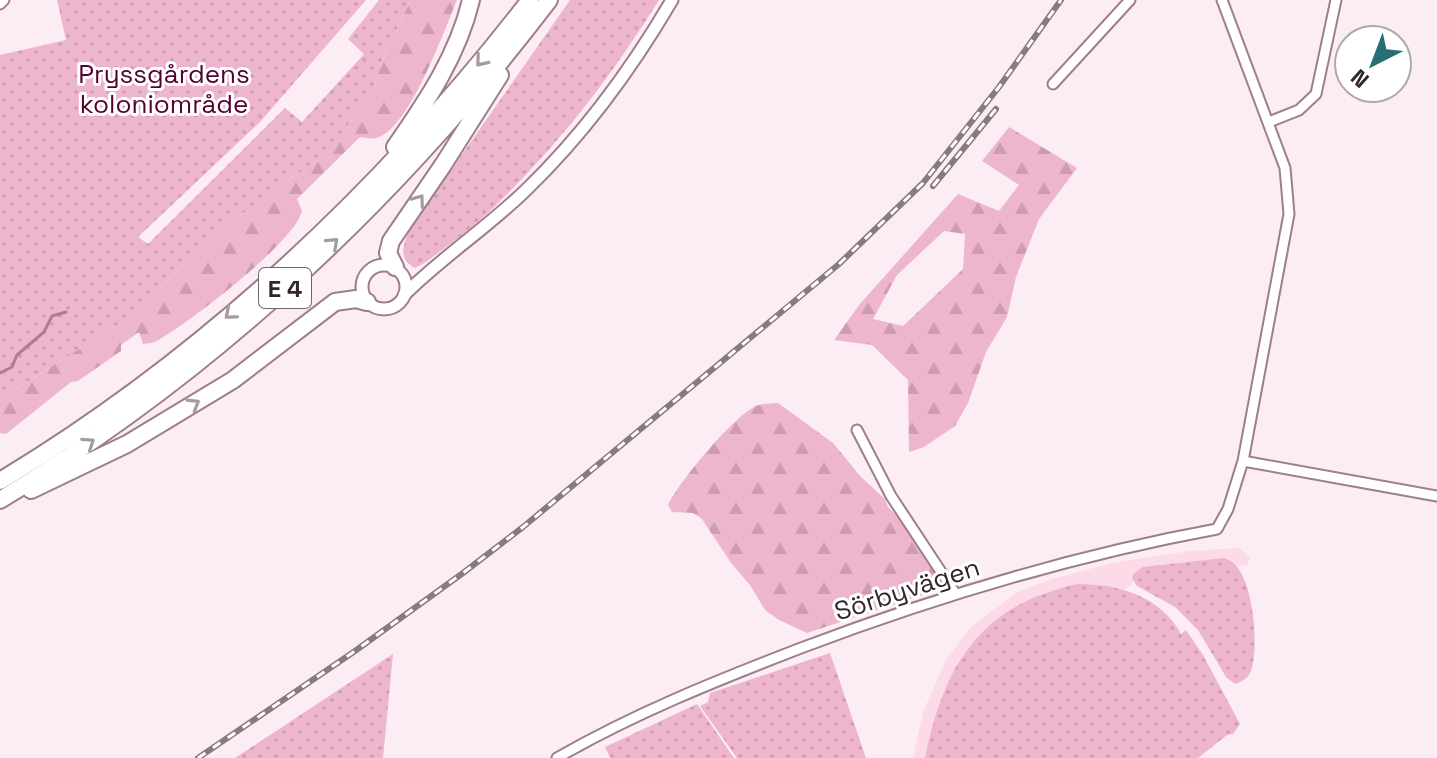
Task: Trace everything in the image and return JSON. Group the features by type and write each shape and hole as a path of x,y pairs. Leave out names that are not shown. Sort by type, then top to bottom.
{"highway":[{"path":"360,196 431,93 461,34 471,0"},
{"name":"E 4","path":"0,481 99,416 164,368 272,279 360,196 444,105 530,0"},
{"name":"E 4","path":"0,501 126,418 284,289 370,208 429,145 549,0"},
{"path":"399,271 388,253 396,232 451,154 528,28"},
{"path":"0,501 73,472 153,428 249,369 335,302 349,299 367,302"}],"street":[{"path":"440,262 419,273 376,265 366,273 361,291 367,302 378,309 391,308 440,262 498,216 554,162 613,90 672,0"},
{"path":"1053,84 1130,0"},
{"name":"Sörbyvägen","path":"557,758 673,699 793,651 955,593 1147,543 1217,529 1247,462 1289,214 1285,168 1222,0"},
{"path":"1269,122 1299,110 1316,94 1336,0"},
{"path":"399,271 406,285 404,295"},
{"path":"857,430 891,496 955,593"},
{"path":"1247,462 1437,496"}],"shaded area":[{"path":"1239,548 1250,558 1247,565 1238,566 1228,558 1132,578 1133,582 1125,590 1077,584 1047,592 1009,611 979,635 963,655 941,697 925,758 913,758 923,712 945,662 970,628 1017,592 1112,563 1190,551"}],"green space":[{"name":"Pryssgårdens koloniområde","path":"57,0 366,0 260,122 138,237 148,244 285,108 302,122 364,54 348,39 379,0 411,0 386,51 374,86 331,151 222,230 122,322 0,399 0,55 66,40"},
{"path":"411,0 457,0 425,76 391,129 376,138 360,137 297,199 302,211 281,242 216,299 156,341 143,344 139,332 121,345 121,351 78,381 71,382 6,434 0,433 0,399 122,322 222,230 331,151 374,86 386,51"},
{"path":"570,0 659,0 601,85 537,163 482,219 415,268 405,260 403,249 412,226"},
{"path":"1009,127 1077,168 1039,219 1016,277 1007,317 986,352 968,403 955,426 924,447 909,452 908,380 872,345 834,340 859,305 958,194 999,211 1019,185 982,161","holes":["944,231 965,234 963,269 903,326 873,319 897,275"]},
{"path":"778,403 833,443 861,477 885,499 888,507 906,525 944,588 807,633 765,610 702,519 693,513 672,512 668,505 674,495 720,437 754,407"},
{"path":"1224,558 1234,563 1242,574 1254,623 1251,670 1246,678 1235,684 1226,677 1198,630 1175,607 1137,586 1132,578 1143,567"},
{"path":"1077,584 1107,586 1137,595 1162,610 1181,634 1186,630 1240,724 1233,734 1227,735 1198,758 925,758 943,695 971,644 991,624 1015,607 1043,594"},
{"path":"830,653 866,758 737,758 700,706 708,702 710,693"},
{"path":"393,654 383,758 235,758"},
{"path":"697,704 734,758 610,758 605,747"}],"waterway":[{"path":"0,373 12,367 17,355 44,332 52,316 66,312"}],"railway":[{"path":"198,758 355,651 523,527 839,264 923,183 999,87 1061,0"},
{"path":"933,186 996,109"}]}
